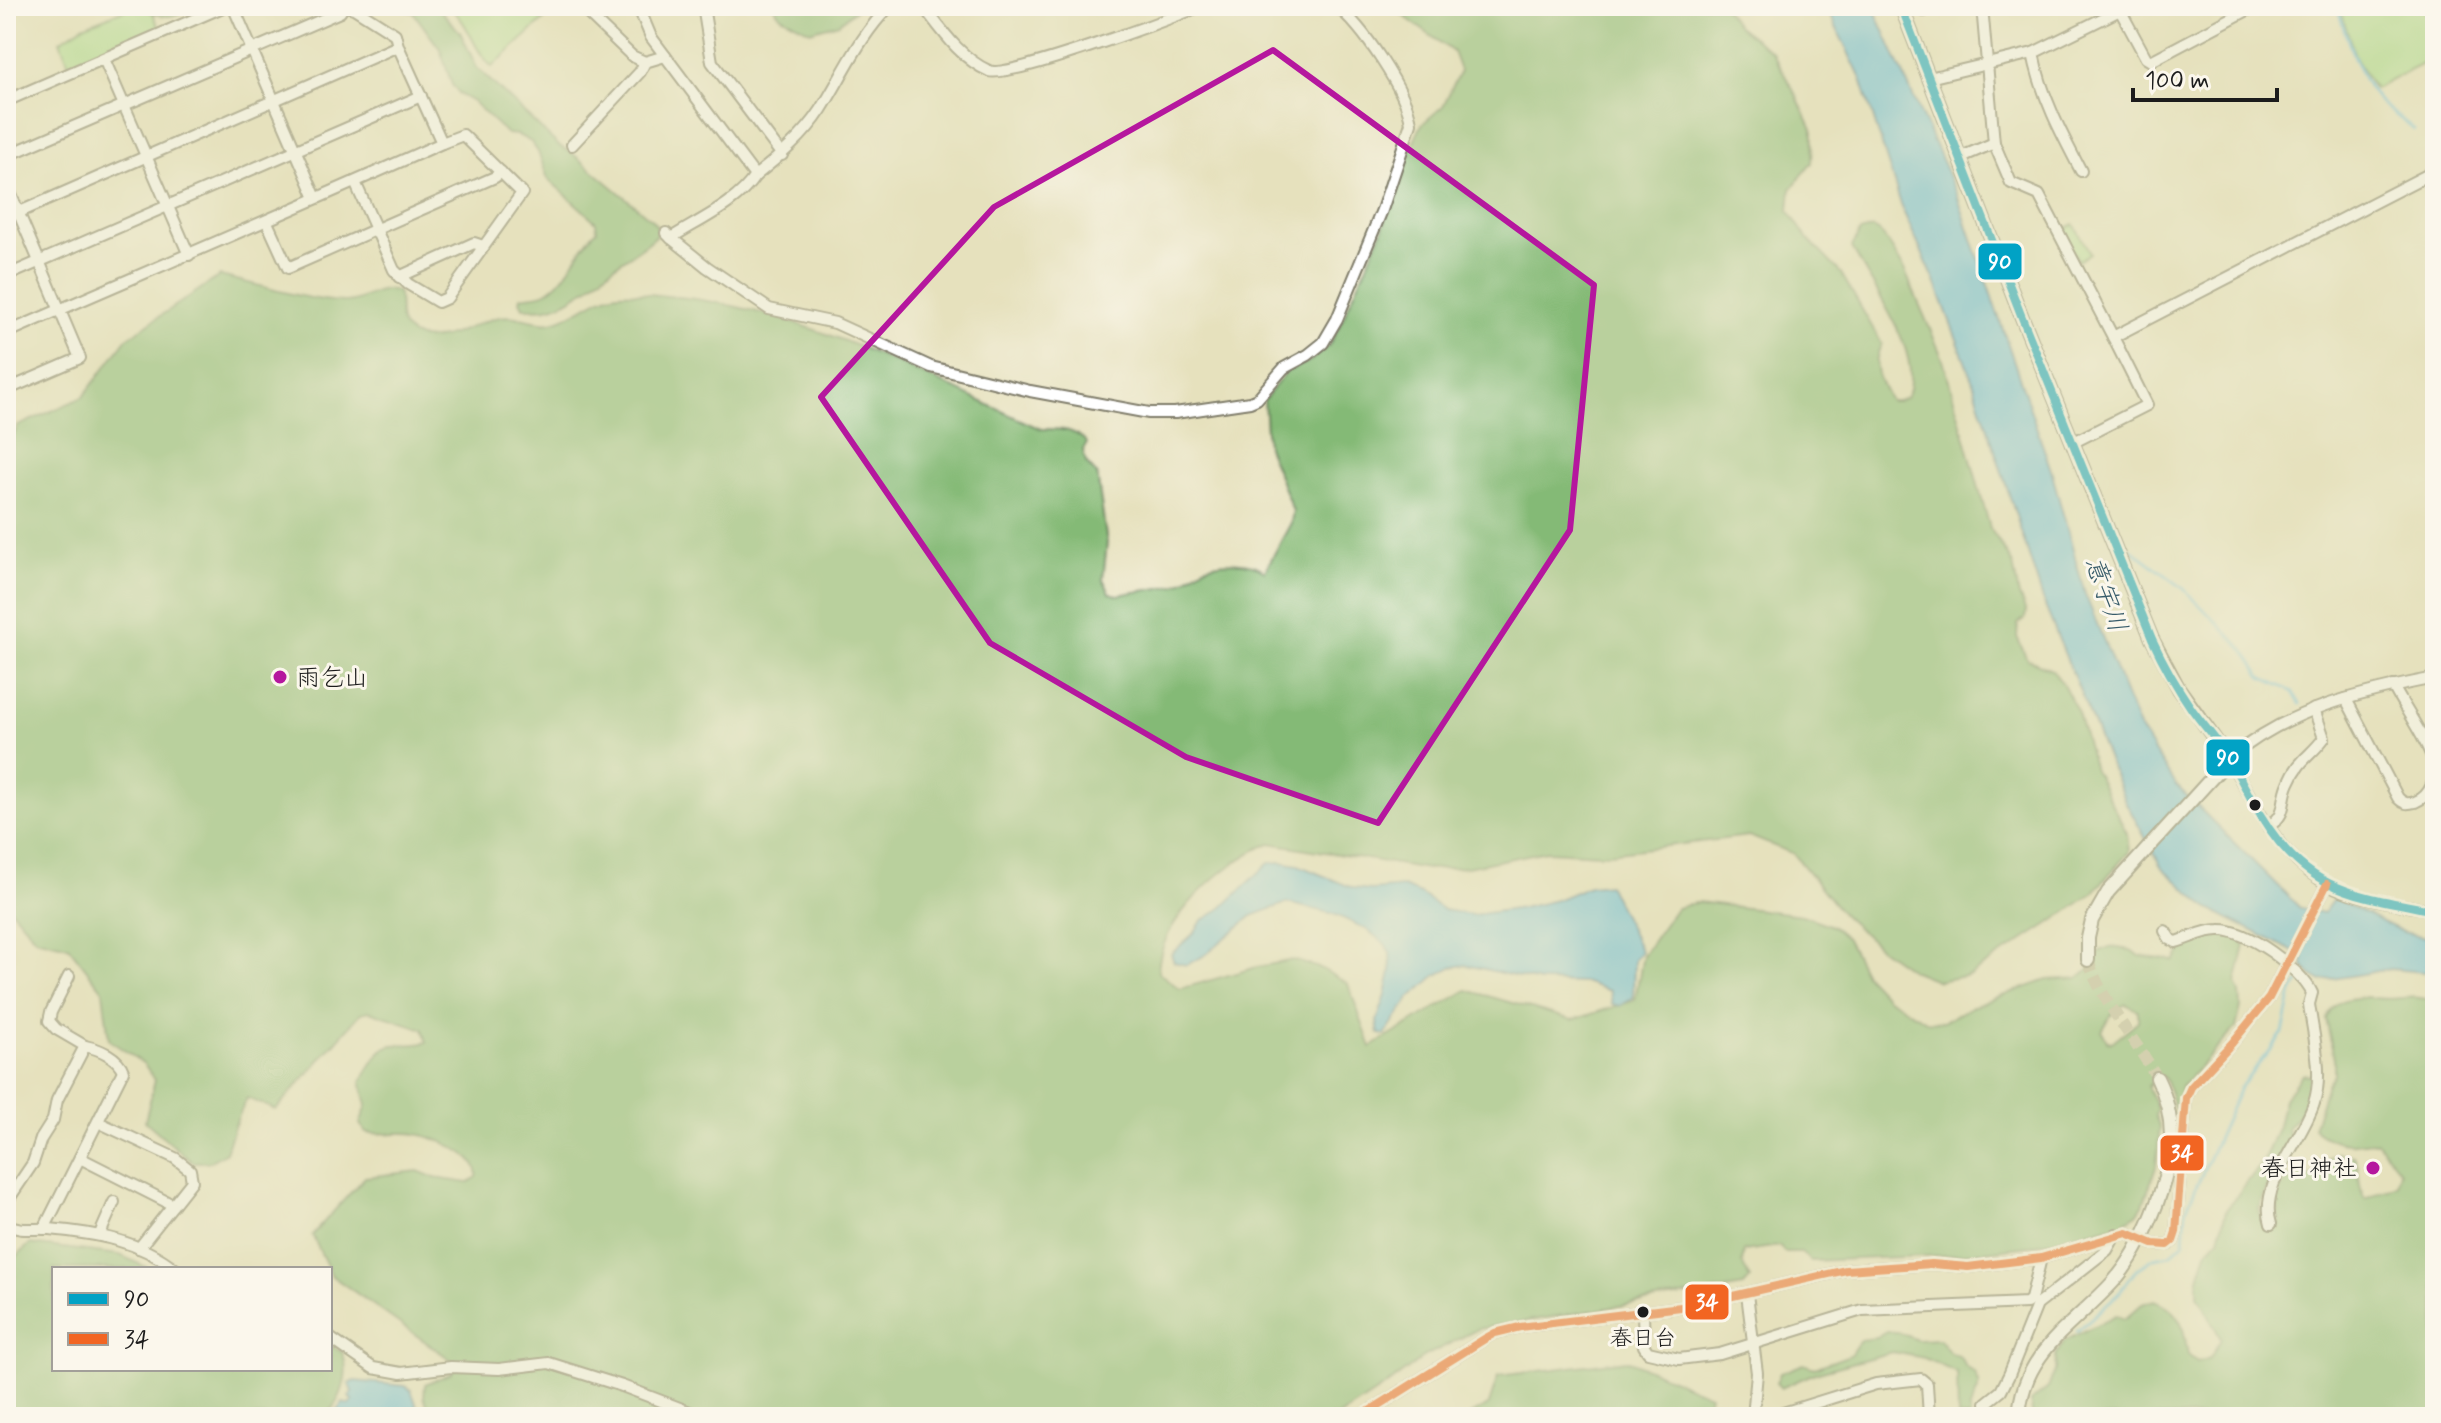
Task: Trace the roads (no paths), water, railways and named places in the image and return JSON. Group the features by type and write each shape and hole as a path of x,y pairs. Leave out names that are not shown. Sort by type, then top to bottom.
{"street":[{"path":"6,101 225,6"},
{"path":"233,6 316,198"},
{"path":"6,156 253,51 340,12 345,6 354,8 395,34 442,143"},
{"path":"580,6 632,56 645,62 665,56"},
{"path":"638,6 643,22 665,56 755,176"},
{"path":"703,6 712,62 782,155"},
{"path":"890,6 861,41 820,112 782,155 732,199 669,235 707,267 769,309 835,323 931,367 1030,391 1149,413 1175,413 1257,399 1284,368 1323,343 1337,319 1382,210 1411,123 1409,108 1371,44 1357,25 1336,6"},
{"path":"923,6 954,44 991,72 1034,65 1201,6"},
{"path":"1901,6 2072,443 2159,655 2268,827 2300,866 2326,887 2435,911"},
{"path":"1982,6 1994,143 2011,183 2039,195 2147,405 2072,443"},
{"path":"1929,78 2033,53 2120,10 2146,58 2151,61 2255,6"},
{"path":"6,218 398,46"},
{"path":"2033,53 2040,85 2081,171"},
{"path":"104,59 189,255"},
{"path":"572,145 640,72 645,62"},
{"path":"6,276 421,96"},
{"path":"6,333 463,135 522,193 447,298 438,302 399,277 355,182"},
{"path":"1959,158 1994,143"},
{"path":"2113,337 2435,171"},
{"path":"267,222 288,268 501,172"},
{"path":"6,183 80,358 6,390"},
{"path":"399,277 474,243 483,246"},
{"path":"2088,960 2088,938 2095,912 2108,892 2247,744 2278,725 2314,709 2393,686 2435,678"},
{"path":"2346,699 2398,798 2403,803 2411,803 2430,792 2434,761 2393,686"},
{"path":"2268,827 2282,815 2286,789 2301,761 2324,738 2314,709"},
{"path":"1360,1417 1495,1333 1543,1324 1643,1313 1747,1294 1846,1270 1932,1264 1968,1267 2041,1258 2116,1234 2127,1233 2160,1246 2168,1245 2176,1232 2186,1098 2191,1087 2269,998 2326,887"},
{"path":"2165,931 2176,942 2209,931 2222,929 2235,932 2286,961 2299,973 2312,993 2309,1004 2319,1082 2314,1105 2276,1177 2268,1207 2271,1224"},
{"path":"44,1229 123,1071 121,1064 56,1029 49,1021 69,976"},
{"path":"6,1203 33,1163 41,1139 53,1120 57,1100 85,1046"},
{"path":"2019,1417 2025,1384 2038,1357 2055,1336 2116,1279 2134,1255 2141,1238 2164,1176 2170,1148 2168,1112 2157,1078"},
{"path":"98,1122 187,1165 192,1181 139,1248"},
{"path":"80,1158 173,1205"},
{"path":"100,1234 114,1202"},
{"path":"6,1224 29,1230 100,1234 139,1248 173,1267"},
{"path":"1643,1313 1644,1346 1653,1354 1679,1359 1720,1354 1862,1310 2033,1303 2107,1250 2116,1234"},
{"path":"1986,1403 2001,1391 2009,1375 2033,1303 2041,1258"},
{"path":"1747,1294 1757,1386 1754,1417"},
{"path":"332,1339 373,1368 401,1373 451,1367 499,1369 549,1363 622,1386 703,1417"},
{"path":"1770,1417 1876,1384 1921,1379 1927,1384 1929,1417"}],"water":[{"path":"1826,6 1873,6 1957,195 2051,470 2085,594 2139,728 2175,784 2300,908 2323,913 2335,897 2403,932 2435,939 2435,973 2390,969 2322,981 2303,966 2303,958 2299,954 2207,908 2161,866 2125,801 2045,606 1972,379 1934,279 1903,211 1861,79"},
{"path":"1269,863 1298,865 1353,888 1403,887 1444,910 1472,915 1522,908 1556,900 1589,886 1608,884 1641,952 1634,960 1633,998 1620,1006 1612,1004 1610,991 1587,983 1540,982 1466,965 1451,967 1410,998 1385,1035 1379,1034 1377,1021 1391,971 1390,953 1385,944 1366,929 1334,914 1287,903 1252,916 1202,957 1186,965 1174,962 1171,954 1202,921 1222,908"},
{"path":"355,1381 405,1386 411,1390 421,1417 332,1417 343,1403 350,1405 353,1401 349,1397 352,1392 349,1384"}],"waterway":[{"path":"2337,6 2366,82 2380,102 2414,130"},
{"path":"2130,548 2183,588 2244,650 2262,677 2293,692 2300,704"},
{"path":"2077,1331 2119,1293 2136,1270 2154,1258 2170,1255 2184,1242 2186,1210 2240,1088 2283,1033 2292,992 2299,983"}],"tunnel":[{"path":"2088,960 2110,1006 2157,1078"}],"place":[{"name":"雨乞山","path":"280,677"},
{"name":"春日神社","path":"2373,1168"},
{"name":"春日台","path":"1643,1312"}],"water label":[{"name":"意宇川","path":"2107,594"}]}
